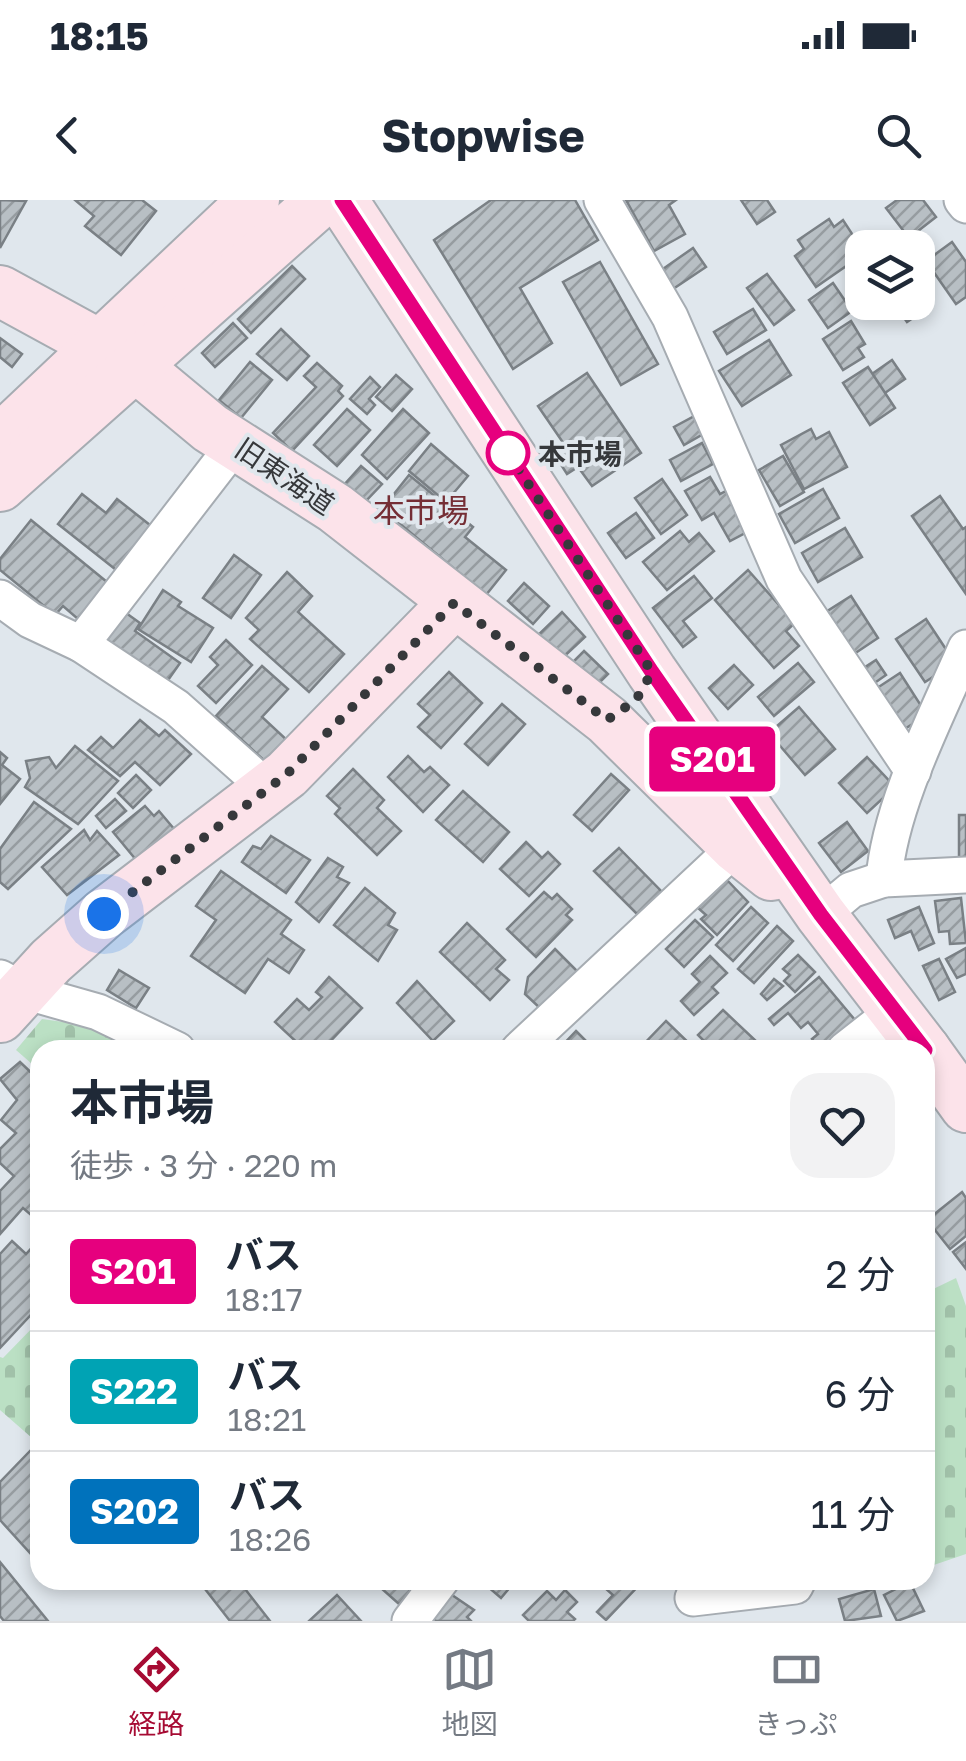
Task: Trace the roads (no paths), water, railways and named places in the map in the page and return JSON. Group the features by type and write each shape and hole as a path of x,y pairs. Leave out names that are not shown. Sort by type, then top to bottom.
{"street":[{"path":"0,486 254,200"},
{"path":"0,440 322,200"},
{"path":"342,200 652,672 821,915 918,1040"},
{"path":"602,200 670,316 784,579 913,771"},
{"name":"旧東海道","path":"0,291 116,355 210,428 335,508 607,720 736,847 821,915"},
{"path":"82,644 236,443"},
{"path":"0,598 30,620 82,644 176,707 268,789"},
{"path":"8,995 104,914 287,774 454,603"},
{"path":"884,880 886,858 913,771 966,648"},
{"path":"607,720 636,700 652,672"},
{"path":"530,1040 736,847"},
{"path":"821,915 851,890 884,880 966,875"},
{"path":"8,995 98,1012 156,1040"},
{"path":"858,1040 896,1010"},
{"path":"935,1064 966,1107"},
{"path":"410,1621 433,1590"},
{"path":"692,1600 766,1590"}],"place":[{"name":"本市場","path":"508,453"}],"district":[{"name":"本市場","path":"421,510"}]}
